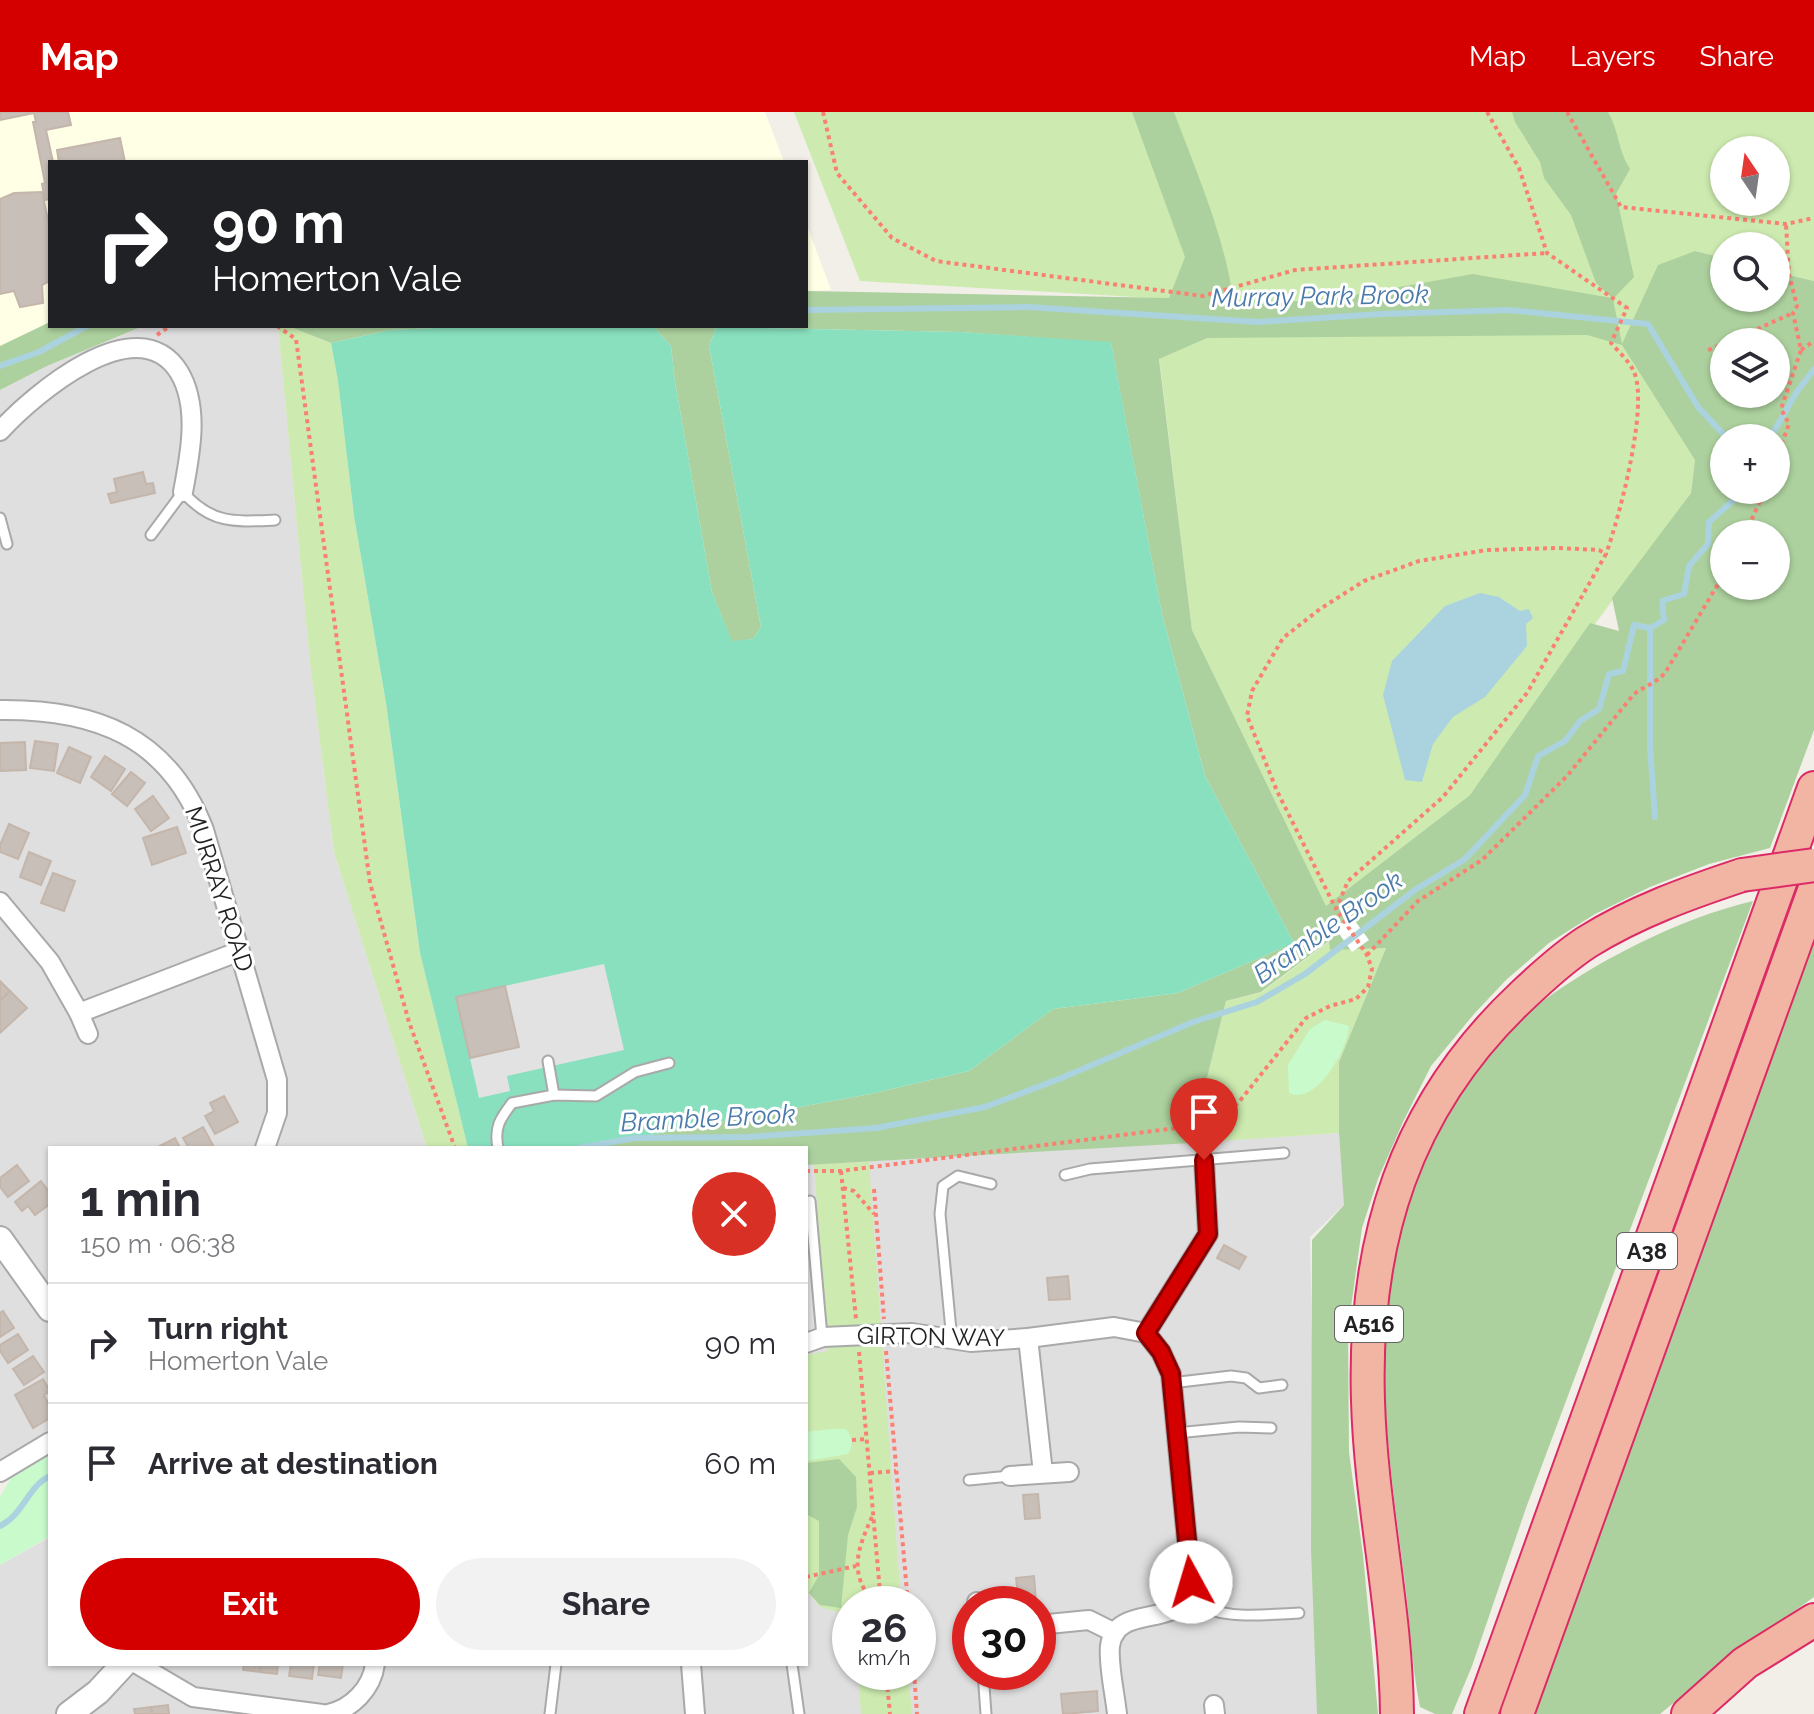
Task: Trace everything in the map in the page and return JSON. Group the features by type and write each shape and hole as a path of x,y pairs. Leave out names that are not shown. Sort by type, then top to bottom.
{"highway":[{"name":"A38","path":"1481,1714 1814,788"},
{"name":"A516","path":"1397,1714 1392,1628 1374,1485 1367,1349 1372,1286 1396,1184 1439,1096 1496,1020 1585,943 1656,906 1742,875 1814,865"},
{"name":"A38","path":"1517,1714 1814,891"},
{"path":"1688,1714 1745,1663 1814,1620"}],"street":[{"path":"0,431 28,402 63,376 116,352 148,350 173,365 186,391 190,443 183,492"},
{"name":"MURRAY ROAD","path":"0,710 55,712 92,720 136,742 183,785 197,811 277,1080 277,1113 266,1146"},
{"path":"0,903 50,962 88,1034"},
{"path":"79,1013 240,951"},
{"path":"1117,1714 1110,1646 1115,1633 1125,1622 1173,1610 1185,1599 1191,1582 1171,1374 1161,1352 1146,1333 1208,1234 1204,1160"},
{"path":"0,1239 47,1298"},
{"name":"GIRTON WAY","path":"814,1340 912,1333 952,1341 1028,1338 1114,1327 1146,1333"},
{"path":"1028,1338 1043,1473"},
{"path":"0,1472 48,1443"},
{"path":"1010,1476 1069,1472"},
{"path":"1056,1623 1089,1620 1115,1633"},
{"path":"69,1714 98,1692 122,1666"},
{"path":"140,1666 193,1697 331,1714 360,1697 374,1666"},
{"path":"691,1666 695,1714"}],"lane":[{"path":"151,535 183,492 197,508 208,514 241,521 275,520"},
{"path":"0,518 7,544"},
{"path":"548,1061 554,1095"},
{"path":"498,1146 495,1135 498,1121 512,1103 554,1095 596,1096 635,1072 669,1063"},
{"path":"1065,1175 1090,1169 1284,1153"},
{"path":"952,1341 940,1214 943,1186 958,1176 991,1184"},
{"path":"810,1201 814,1340"},
{"path":"1171,1383 1231,1376 1246,1378 1259,1388 1282,1385"},
{"path":"1176,1433 1239,1427 1271,1428"},
{"path":"969,1480 1010,1476"},
{"path":"1185,1599 1201,1609 1230,1616 1299,1613"},
{"path":"550,1714 556,1666"},
{"path":"792,1666 799,1714"},
{"path":"984,1690 986,1714"}],"path":[{"path":"823,112 837,173 892,238 936,261 1203,296 1295,270 1547,253"},
{"path":"1336,909 1348,881 1443,797 1527,693 1606,554 1620,514 1638,409 1634,372 1611,343 1627,308 1547,253 1519,168 1487,112"},
{"path":"1567,112 1621,207 1786,224 1814,218"},
{"path":"1760,328 1793,313 1797,306 1789,275 1786,224"},
{"path":"1789,424 1781,409 1801,350 1793,313"},
{"path":"280,328 296,339 370,883 409,1022 454,1146"},
{"path":"1801,350 1814,341"},
{"path":"808,1171 841,1171 1185,1127 1205,1130 1239,1102 1306,1018 1330,1006 1356,999 1368,987 1372,969 1367,955 1336,909 1277,791 1247,716 1252,691 1283,638 1320,609 1364,581 1419,561 1487,550 1557,548 1599,550 1606,554"},
{"path":"1367,955 1418,901 1482,860 1567,776 1634,694 1657,682 1665,673 1710,597"},
{"path":"841,1171 879,1586"},
{"path":"843,1188 854,1191 876,1216"},
{"path":"874,1189 906,1586"},
{"path":"852,1440 867,1439"},
{"path":"870,1473 896,1471"},
{"path":"863,1586 856,1566 861,1542 873,1515"},
{"path":"808,1577 856,1566"},
{"path":"888,1690 890,1714"},
{"path":"915,1690 917,1714"}],"shaded area":[{"path":"0,112 765,112 783,160 48,160 48,323 0,346"},
{"path":"808,228 831,290 808,291"},
{"path":"138,328 278,328 310,662 334,852 426,1146 48,1146 48,1450 0,1480 0,390 47,366"},
{"path":"604,964 624,1050 507,1076 510,1091 479,1098 470,1058 518,1047 505,986"},
{"path":"1339,1133 1345,1204 1310,1237 1319,1714 0,1714 0,1565 48,1538 48,1666 808,1666 808,1165"}],"green space":[{"path":"794,112 1814,112 1814,281 1790,275 1790,232 1710,232 1710,255 1695,251 1695,460 1691,493 1470,795 1326,907 1192,630 1152,298 860,281"},
{"path":"1132,112 1174,112 1217,228 1233,299 1314,302 1473,274 1612,298 1596,283 1571,215 1544,178 1540,162 1512,112 1608,112 1630,169 1616,194 1634,277 1613,299 1622,344 1658,265 1695,251 1710,255 1710,312 1790,312 1790,275 1814,281 1814,730 1770,848 1709,864 1650,887 1595,914 1549,943 1506,980 1431,1066 1378,1179 1362,1228 1348,1329 1349,1452 1363,1555 1378,1714 1317,1714 1311,1549 1312,1240 1344,1205 1339,1133 1339,1062 1386,948 1330,950 1329,941 1261,992 1226,1001 1191,1143 808,1165 808,1146 591,1146 870,1094 969,1071 1053,1009 1178,993 1294,943 1205,776 1162,614 1111,343 960,332 765,328 808,328 808,291 1169,298 1185,257","holes":["1587,335 1622,345 1695,460 1691,493 1612,598 1619,631 1590,623 1470,795 1326,906 1192,630 1159,359 1207,338"]},
{"path":"48,323 48,328 138,328 47,366 0,390 0,346"},
{"path":"278,328 293,328 331,343 354,516 386,703 420,953 468,1146 426,1146 334,852 310,662"},
{"path":"293,328 435,328 390,330 331,343"},
{"path":"655,328 716,328 709,346 761,627 753,639 732,642 712,592 671,346"},
{"path":"655,328 671,346 712,592 732,641 753,639 761,627 709,346 716,328 960,332 1111,342 1162,614 1205,776 1294,943 1178,993 1053,1009 969,1071 870,1094 591,1146 468,1146 420,953 386,703 354,516 331,343 390,330"},
{"path":"1753,901 1526,1508 1472,1666 1452,1714 1435,1714 1420,1707 1417,1690 1382,1363 1386,1304 1404,1223 1417,1183 1433,1144 1476,1073 1531,1010 1608,959 1637,944 1696,919"},
{"path":"1814,934 1814,1597 1726,1660 1660,1714 1534,1714"},
{"path":"1330,941 1331,949 1386,948 1339,1062 1339,1133 1191,1143 1226,1001 1262,992"},
{"path":"1325,1020 1349,1026 1337,1061 1320,1084 1310,1091 1299,1095 1289,1093 1288,1065 1310,1029"},
{"path":"869,1162 900,1586 832,1586 832,1610 820,1607 808,1593 808,1355 828,1351 814,1164"},
{"path":"846,1429 852,1441 848,1454 808,1461 808,1432"},
{"path":"48,1451 48,1537 0,1565 0,1497 16,1469"},
{"path":"839,1459 856,1477 857,1507 848,1535 843,1586 832,1586 832,1607 820,1605 809,1593 819,1575 819,1521 808,1515 808,1463"},
{"path":"859,1690 910,1690 912,1714 861,1714"}],"water":[{"path":"1480,593 1499,597 1520,611 1529,609 1533,618 1526,624 1527,646 1485,697 1453,717 1433,744 1422,782 1405,780 1383,695 1392,661 1445,606"}],"pier":[{"path":"1352,917 1369,940 1352,952 1335,928"}],"building":[{"path":"0,112 68,112 71,125 46,130 53,160 48,160 48,199 45,200 42,184 45,183 34,113 0,120"},
{"path":"120,138 125,160 59,160 57,150"},
{"path":"42,192 48,220 48,282 42,285 43,303 20,307 14,291 0,294 0,199 14,193"},
{"path":"143,472 146,484 153,483 155,493 111,503 108,494 117,492 114,479"},
{"path":"35,741 58,744 54,771 30,768"},
{"path":"25,742 26,770 0,771 0,743"},
{"path":"69,747 91,757 80,783 57,773"},
{"path":"105,756 125,769 111,791 91,777"},
{"path":"131,772 145,783 127,806 112,794"},
{"path":"153,796 169,818 151,831 135,809"},
{"path":"9,824 29,833 18,859 0,852"},
{"path":"177,827 186,853 152,865 143,838"},
{"path":"29,852 51,861 41,885 20,877"},
{"path":"53,873 75,881 64,911 41,903"},
{"path":"0,981 10,991 0,1001"},
{"path":"505,986 519,1047 470,1058 456,997"},
{"path":"10,991 27,1008 0,1033 0,1001"},
{"path":"224,1096 238,1122 215,1134 205,1116 214,1111 210,1103"},
{"path":"203,1127 213,1146 188,1146 183,1138"},
{"path":"175,1138 179,1146 160,1146"},
{"path":"17,1165 29,1181 8,1197 0,1187 0,1178"},
{"path":"41,1181 48,1190 48,1205 35,1215 28,1206 22,1211 15,1202"},
{"path":"1224,1245 1246,1257 1239,1269 1217,1258"},
{"path":"1068,1276 1070,1299 1049,1300 1047,1278"},
{"path":"3,1311 14,1328 0,1337 0,1313"},
{"path":"18,1334 28,1350 8,1363 0,1351 0,1345"},
{"path":"33,1356 44,1372 24,1385 13,1369"},
{"path":"43,1379 48,1388 44,1395 48,1403 48,1419 33,1428 15,1395"},
{"path":"1038,1494 1040,1518 1025,1519 1023,1495"},
{"path":"1034,1576 1035,1586 1017,1586 1016,1578"},
{"path":"244,1666 261,1666 260,1672 243,1670"},
{"path":"261,1666 278,1666 277,1674 260,1672"},
{"path":"291,1666 314,1666 312,1679 289,1676"},
{"path":"320,1666 343,1666 341,1678 318,1675"},
{"path":"1097,1691 1098,1711 1063,1714 1061,1694"},
{"path":"168,1705 169,1714 152,1714 151,1707"},
{"path":"151,1707 152,1714 135,1714 134,1709"}],"waterway":[{"name":"Murray Park Brook","path":"808,310 1028,307 1258,322 1509,310 1648,324 1698,407 1714,424"},
{"name":"Murray Park Brook","path":"0,366 39,352 83,328"},
{"name":"Bramble Brook","path":"1778,424 1814,369"},
{"name":"Bramble Brook","path":"589,1146 635,1138 749,1137 876,1128 985,1107 1193,1022 1257,1002 1305,974 1415,890 1465,859 1525,795 1538,756 1565,741 1580,721 1599,709 1609,674 1623,671 1634,625 1650,628 1664,620 1662,601 1684,594 1689,566 1708,544 1709,522 1729,504"},
{"path":"1650,628 1650,746 1655,817"},
{"name":"Bramble Brook","path":"0,1526 15,1515 36,1486 48,1477"}],"route":[{"path":"1191,1582 1171,1374 1161,1352 1146,1333 1208,1234 1204,1160"}]}
